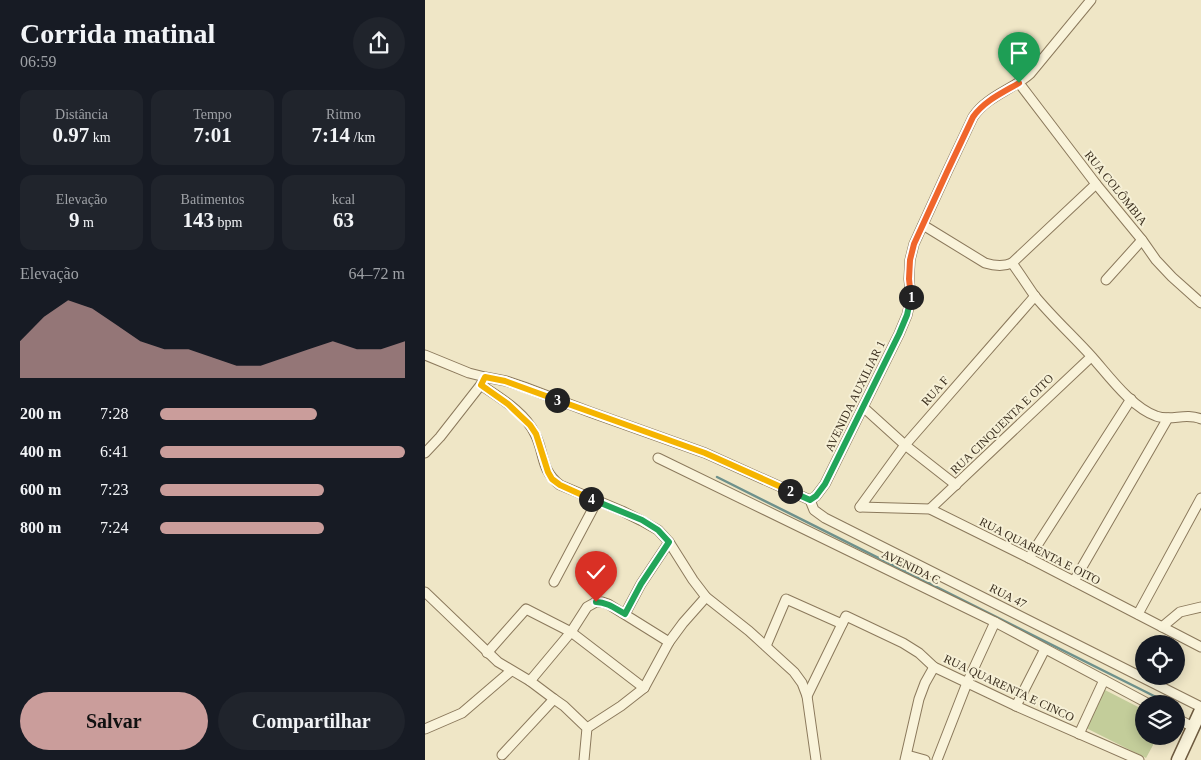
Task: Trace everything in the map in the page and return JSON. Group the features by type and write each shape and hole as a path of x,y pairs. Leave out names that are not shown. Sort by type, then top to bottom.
{"street":[{"path":"1091,0 1030,74 1019,83 992,98 976,114 923,226 985,264 1004,266 1012,263 1096,184"},
{"name":"RUA COLÔMBIA","path":"1019,83 1156,260 1201,303"},
{"name":"AVENIDA AUXILIAR 1","path":"810,500 816,496 825,484 907,315 911,298 910,260 914,244 923,226"},
{"path":"1106,280 1142,240"},
{"path":"1012,263 1035,296 1131,399 1156,416 1168,418 1182,416 1201,419"},
{"name":"RUA F","path":"860,507 905,445 1035,296"},
{"path":"425,355 469,373 483,381 530,425 536,434 552,479 560,485 642,520 658,530 669,542 693,580 706,596 766,646 794,672 802,683 807,696 816,760"},
{"name":"RUA CINQUENTA E OITO","path":"930,510 1091,357"},
{"path":"425,454 483,381"},
{"path":"483,381 505,381 524,387 705,453 810,500"},
{"path":"1029,558 1131,399"},
{"path":"863,408 905,445 956,485"},
{"path":"1074,581 1168,418"},
{"name":"AVENIDA C","path":"659,458 995,622 1135,697"},
{"path":"1138,614 1201,498"},
{"name":"RUA 47","path":"810,500 814,510 825,518 1201,709"},
{"path":"554,582 597,501"},
{"name":"RUA QUARENTA E OITO","path":"860,507 930,510 1029,558 1201,647"},
{"path":"625,614 641,584 669,542"},
{"path":"425,592 487,653 564,706 587,728"},
{"path":"587,728 621,706 644,688 669,642 706,596"},
{"name":"RUA QUARENTA E CINCO","path":"766,646 786,598 903,643 919,653 933,667 967,684 1139,760"},
{"path":"530,681 571,632 587,607 596,602 608,604 669,642"},
{"path":"1161,627 1180,612 1201,606"},
{"path":"487,653 526,609 571,632 644,688"},
{"path":"807,696 844,620"},
{"path":"937,760 967,684 995,622"},
{"path":"1016,706 1045,649"},
{"path":"925,760 906,757 919,699 933,667"},
{"path":"425,729 462,713 511,671"},
{"path":"1079,734 1104,680"},
{"path":"502,755 554,699"},
{"path":"1177,760 1201,709"},
{"path":"1185,723 1193,727"},
{"path":"584,760 587,728"}],"green space":[{"path":"1105,690 1135,705 1135,745 1153,745 1146,758 1086,728"}],"waterway":[{"path":"717,477 1152,695"}],"route":[{"path":"596,602 608,604 625,614 641,584 669,542 658,530 642,520 575,492 552,479 536,434 520,414 481,385 485,377 524,387 705,453 810,500 820,492 825,484 899,334 907,315 911,298 910,260 914,244 973,117 992,98 1019,83"}]}
